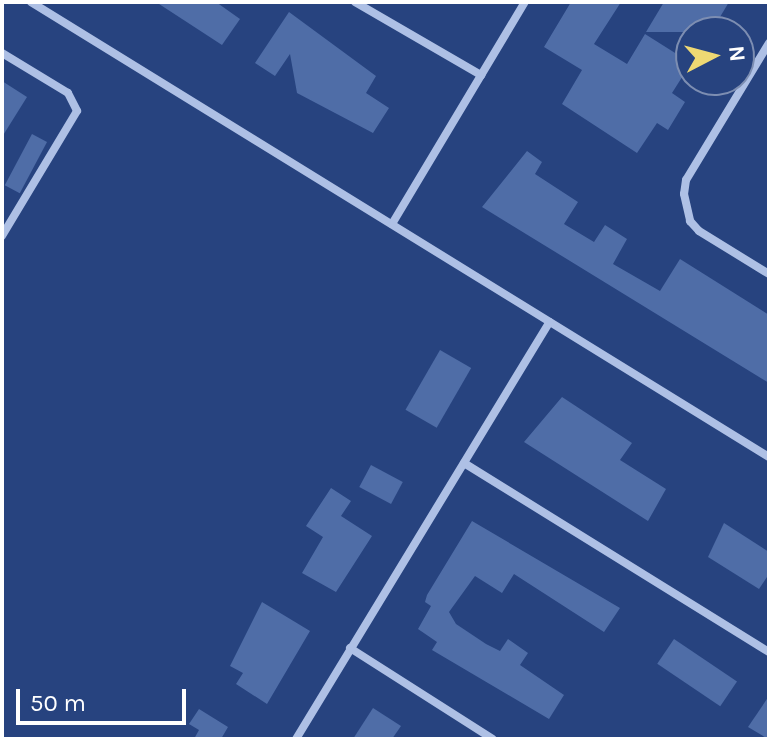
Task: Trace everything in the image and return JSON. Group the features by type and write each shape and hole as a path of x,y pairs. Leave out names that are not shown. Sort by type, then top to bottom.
{"street":[{"path":"31,2 769,457"},
{"path":"355,2 481,75"},
{"path":"392,224 525,2"},
{"path":"769,43 686,180 684,194 690,221 699,231 769,274"},
{"path":"2,53 68,93 77,111 2,236"},
{"path":"296,739 550,322"},
{"path":"464,463 769,652"},
{"path":"350,648 493,739"}],"building":[{"path":"156,2 216,2 240,19 222,45"},
{"path":"571,2 621,2 594,44 627,64 645,34 675,53 675,88 672,93 685,102 668,130 657,123 637,153 562,104 582,70 544,47"},
{"path":"664,2 729,2 721,16 675,16 675,32 646,32"},
{"path":"289,12 376,76 366,93 389,108 373,133 297,93 290,54 275,76 255,63"},
{"path":"2,81 27,97 2,137"},
{"path":"32,134 47,142 20,193 5,185"},
{"path":"527,151 542,162 535,174 578,202 564,224 594,242 605,225 627,239 613,264 660,291 680,259 769,315 769,383 482,207"},
{"path":"440,350 471,368 437,428 406,410"},
{"path":"562,397 632,443 620,460 666,489 648,521 524,442"},
{"path":"371,465 403,482 391,504 359,487"},
{"path":"331,488 351,501 341,516 372,536 336,592 302,573 323,537 306,526"},
{"path":"472,521 620,608 604,632 514,574 502,593 475,576 449,612 456,624 486,644 500,651 508,639 528,653 520,665 564,695 549,719 432,650 437,642 418,629 431,606 425,602 427,595"},
{"path":"724,523 769,552 769,574 759,589 708,557"},
{"path":"262,602 310,631 267,704 236,684 243,673 230,666"},
{"path":"674,639 737,681 720,706 657,664"},
{"path":"769,696 769,739 768,739 748,727"},
{"path":"373,708 401,726 392,739 353,739"},
{"path":"199,709 228,727 221,739 194,739 199,730 189,724"}]}
